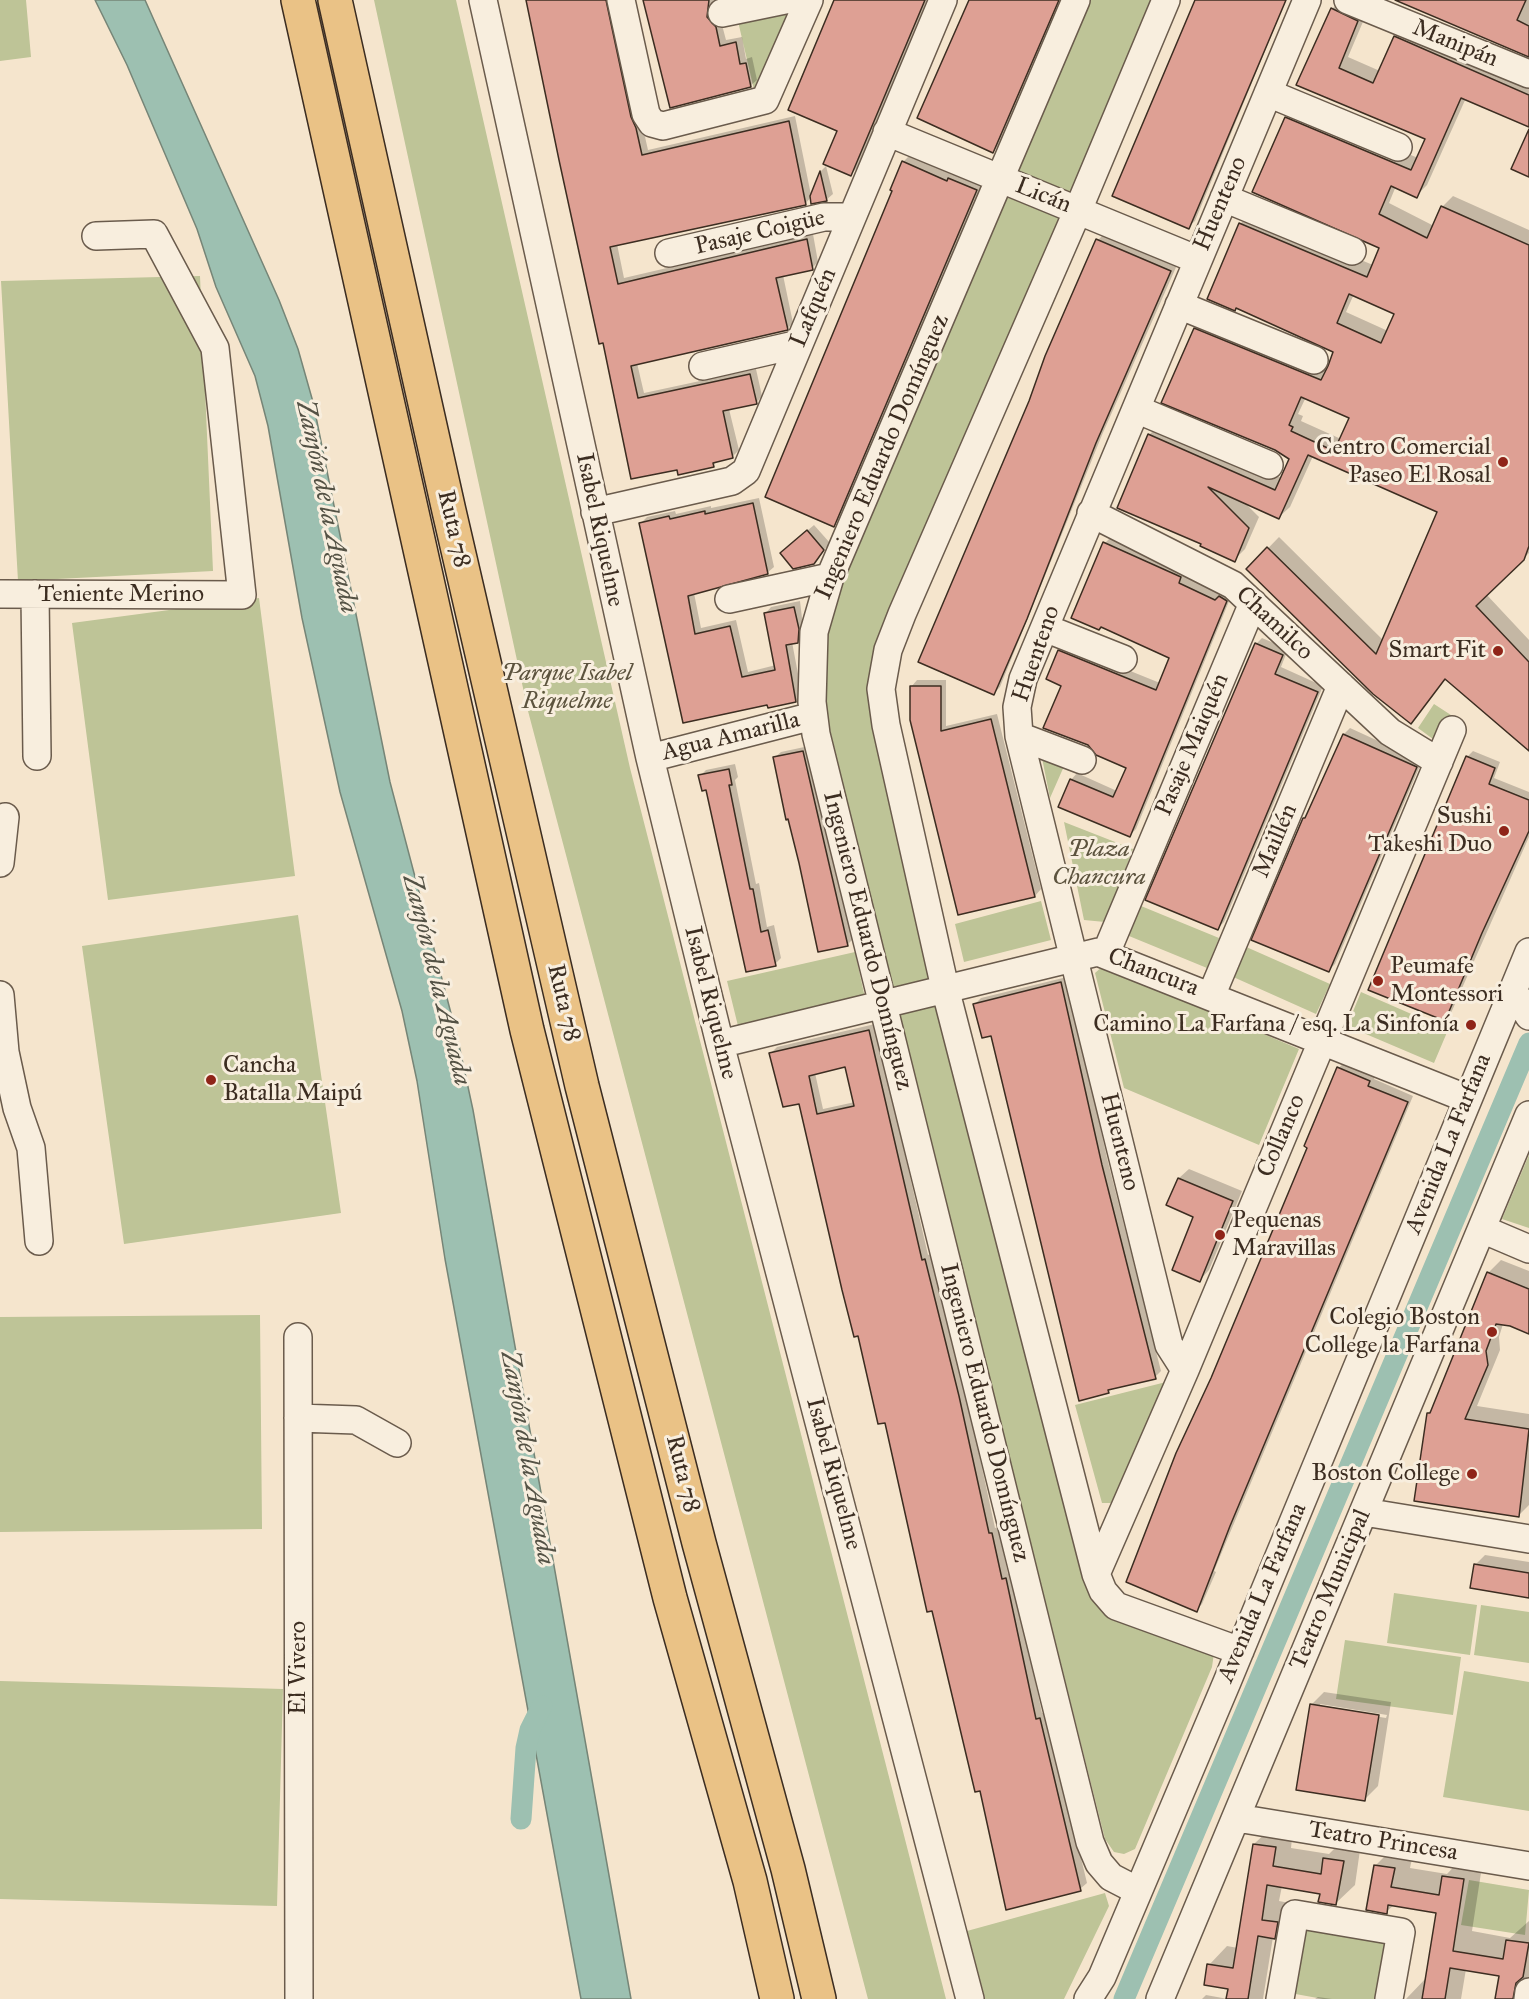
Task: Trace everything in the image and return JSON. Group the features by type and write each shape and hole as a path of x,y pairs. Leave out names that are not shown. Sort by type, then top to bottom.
{"highway":[{"name":"Ruta 78","path":"298,0 526,1030 667,1586 750,1881 777,1999"},
{"name":"Ruta 78","path":"335,0 582,1086 699,1543 788,1869 819,1999"}],"street":[{"name":"Isabel Riquelme","path":"483,0 650,758 720,1044 970,1999"},
{"path":"621,0 646,114 652,123 663,126 765,100 809,0"},
{"path":"722,13 785,0"},
{"name":"Lafquén","path":"595,512 732,481 742,476 943,0"},
{"name":"Ingeniero Eduardo Domínguez","path":"1076,0 830,577 814,633 813,716 1089,1842 1099,1863 1111,1877 1138,1891"},
{"path":"1166,0 1078,210 902,614 888,650 881,689 886,726 945,988 1096,1574 1103,1591 1116,1606 1240,1651"},
{"name":"Huenteno","path":"1185,1370 1169,1345 1019,736 1017,719 1019,693 1091,513 1307,0"},
{"name":"Manipán","path":"1348,0 1529,74"},
{"path":"1268,93 1398,147"},
{"name":"Licán","path":"887,132 1198,260"},
{"path":"1224,198 1352,251"},
{"name":"Pasaje Coigüe","path":"669,253 824,217 852,217"},
{"name":"Teniente Merino","path":"0,594 243,595 215,348 154,234 96,236"},
{"path":"1179,305 1314,360"},
{"path":"703,366 799,344"},
{"path":"1136,409 1269,465"},
{"name":"Chamilco","path":"1091,513 1233,585 1390,732 1439,762"},
{"path":"729,599 830,577"},
{"path":"35,594 37,756"},
{"name":"Pasaje Maiquén","path":"1106,953 1253,603"},
{"path":"1044,628 1123,659"},
{"name":"Maillén","path":"1211,996 1341,686"},
{"name":"Agua Amarilla","path":"650,758 813,716"},
{"name":"Collanco","path":"1096,1574 1185,1370 1452,730"},
{"path":"1019,736 1082,760"},
{"path":"0,863 4,817"},
{"name":"Chancura","path":"720,1044 1073,956 1098,952 1106,953 1468,1099"},
{"name":"Avenida La Farfana","path":"1088,1999 1102,1977 1240,1651 1468,1099 1520,1001 1529,952"},
{"path":"0,995 9,1108 31,1148 39,1241"},
{"name":"Teatro Municipal","path":"1160,1999 1529,1115"},
{"path":"1482,1229 1529,1249"},
{"name":"El Vivero","path":"298,1337 299,1999"},
{"path":"298,1418 356,1420 397,1443"},
{"path":"1364,1512 1529,1539"},
{"name":"Teatro Princesa","path":"1237,1818 1529,1866"},
{"path":"1280,1999 1295,1914 1401,1932 1389,1999"},
{"path":"1528,1999 1529,1992"}],"green space":[{"path":"0,0 26,0 31,57 0,61"},
{"name":"Parque Isabel Riquelme","path":"374,0 456,0 630,768 946,1999 868,1999 528,711"},
{"path":"1087,0 1156,0 879,648 1091,1585 1214,1653 1212,1667 1135,1849 1124,1854 1114,1852 1105,1839 895,1006 826,713 822,669 830,609"},
{"path":"795,12 755,94 737,17"},
{"path":"200,276 213,571 18,581 1,281"},
{"path":"259,598 295,876 108,900 72,623"},
{"path":"1434,704 1454,717 1437,742 1418,728"},
{"path":"1041,753 1065,764 1050,798"},
{"name":"Plaza Chancura","path":"1064,822 1133,849 1105,922 1084,920"},
{"name":"Plaza Chancura","path":"1041,901 1051,940 964,962 955,924"},
{"name":"Plaza Chancura","path":"1141,906 1219,938 1207,968 1129,936"},
{"name":"Cancha Batalla Maipú","path":"298,915 341,1213 124,1244 82,946"},
{"path":"1244,946 1330,984 1316,1014 1231,976"},
{"path":"855,952 865,998 738,1026 727,981"},
{"path":"1103,966 1299,1049 1259,1145 1124,1088 1095,973"},
{"path":"1361,992 1448,1030 1434,1063 1347,1026"},
{"path":"1529,1155 1529,1228 1502,1219"},
{"path":"260,1315 262,1529 0,1532 0,1317"},
{"path":"1170,1381 1112,1503 1102,1503 1075,1405"},
{"path":"1394,1593 1477,1605 1470,1655 1387,1643"},
{"path":"1481,1605 1529,1612 1529,1663 1474,1655"},
{"path":"1345,1640 1461,1657 1453,1715 1336,1699"},
{"path":"1464,1671 1529,1682 1529,1811 1443,1797"},
{"path":"0,1681 283,1689 277,1906 0,1899"},
{"path":"1469,1880 1529,1890 1525,1935 1461,1925"},
{"path":"1105,1893 1109,1906 1064,1999 985,1999 967,1931"},
{"path":"1302,1921 1392,1936 1381,1999 1323,1999 1290,1993"}],"water":[{"name":"Zanjón de la Aguada","path":"95,0 145,0 279,300 298,349 313,402 390,782 457,1036 473,1110 631,1999 581,1999 445,1259 417,1081 402,1011 340,792 302,618 268,426 255,376 216,287 197,229 127,65"}],"building":[{"path":"526,0 606,0 631,117 642,155 789,121 806,205 610,247 618,284 807,239 813,270 776,278 788,330 631,366 638,398 750,374 757,404 723,411 733,458 713,463 714,467 678,475 677,470 631,479 603,343 599,344"},
{"path":"643,0 709,0 707,17 716,27 720,46 736,42 740,64 746,63 751,87 670,108"},
{"path":"834,0 925,0 851,176 823,164 837,131 788,110"},
{"path":"969,0 1059,0 993,153 917,118"},
{"path":"1195,0 1286,0 1189,229 1112,196"},
{"path":"1395,0 1526,0 1517,20 1529,26 1529,57"},
{"path":"1331,8 1358,21 1339,68 1373,83 1394,36 1529,95 1529,127 1461,98 1417,198 1391,186 1379,214 1427,238 1441,206 1529,245 1529,546 1524,560 1476,606 1529,662 1529,751 1445,679 1411,724 1373,694 1246,569 1267,547 1376,654 1437,512 1308,455 1279,519 1208,487 1249,528 1235,562 1200,546 1201,544 1117,508 1148,434 1275,490 1289,459 1275,450 1161,403 1194,328 1321,380 1328,366 1333,352 1236,308 1235,311 1207,299 1239,223 1367,277 1379,248 1252,192 1285,117 1411,170 1425,139 1296,85","holes":["1349,294 1394,314 1381,343 1337,323","1301,397 1349,418 1334,451 1291,431 1293,427 1289,425"]},
{"path":"1529,129 1529,177 1511,169"},
{"path":"902,161 947,181 948,178 977,190 834,527 765,497 892,191 890,190"},
{"path":"820,171 827,201 811,204 810,196"},
{"path":"1096,239 1171,271 1096,443 1027,619 994,695 918,662"},
{"path":"753,503 768,574 688,596 695,634 730,626 742,677 775,670 764,613 794,607 799,629 798,643 786,645 796,702 768,708 767,705 683,723 639,523 705,511 705,514"},
{"path":"807,530 824,550 814,564 793,569 780,553"},
{"path":"1103,542 1181,577 1179,583 1215,600 1219,596 1227,601 1130,837 1058,807 1070,779 1113,797 1126,768 1096,755 1088,745 1043,728 1061,686 1046,679 1058,650 1156,690 1169,658 1101,627 1099,630 1071,618"},
{"path":"1255,643 1283,655 1275,674 1318,692 1218,930 1145,900"},
{"path":"910,686 941,686 941,731 991,719 1035,897 958,915 910,720"},
{"path":"1343,734 1417,767 1329,972 1251,940 1303,818 1305,818"},
{"path":"803,751 848,946 818,952 773,757"},
{"path":"1466,756 1495,768 1489,784 1529,800 1529,831 1445,1021 1368,990"},
{"path":"729,769 732,785 729,785 750,889 753,889 761,932 768,930 776,966 746,972 706,790 702,791 698,775"},
{"path":"1061,982 1102,1165 1156,1379 1108,1390 1109,1393 1079,1401 991,1036 982,1038 973,1004"},
{"path":"869,1030 922,1260 925,1259 959,1396 989,1533 992,1533 1002,1579 1006,1578 1036,1719 1040,1718 1081,1891 1006,1910 980,1791 975,1792 932,1611 927,1612 885,1423 878,1424 858,1336 854,1337 799,1104 783,1107 769,1053","holes":["845,1067 854,1106 817,1114 809,1076"]},
{"path":"1337,1067 1370,1081 1368,1086 1408,1102 1230,1526 1197,1612 1126,1582 1176,1453 1211,1378 1307,1148 1304,1146"},
{"path":"1178,1178 1233,1201 1200,1282 1172,1270 1193,1217 1166,1205"},
{"name":"Boston College","path":"1487,1272 1529,1289 1529,1334 1510,1326 1496,1324 1486,1351 1488,1365 1465,1419 1529,1429 1519,1517 1414,1501 1427,1413 1430,1413"},
{"path":"1474,1564 1529,1573 1529,1598 1470,1588"},
{"path":"1310,1704 1379,1715 1365,1801 1296,1790"},
{"path":"1253,1844 1276,1847 1273,1866 1321,1874 1323,1858 1344,1861 1336,1905 1318,1902 1320,1894 1267,1885 1262,1920 1278,1922 1275,1939 1258,1936 1248,1999 1226,1999 1228,1989 1204,1985 1207,1964 1233,1968"},
{"path":"1374,1865 1395,1868 1391,1887 1439,1895 1442,1876 1464,1879 1453,1951 1503,1959 1506,1940 1529,1943 1523,1977 1516,1983 1513,1999 1495,1999 1499,1976 1450,1968 1445,1999 1422,1999 1436,1913 1388,1905 1387,1914 1366,1910"}],"waterway":[{"path":"1124,1999 1529,1043"},
{"path":"521,1819 526,1748 530,1730 542,1706"}],"place":[{"name":"Centro Comercial Paseo El Rosal","path":"1503,462"},
{"name":"Smart Fit","path":"1498,651"},
{"name":"Sushi Takeshi Duo","path":"1504,831"},
{"name":"Peumafe Montessori","path":"1378,981"},
{"name":"Camino La Farfana / esq. La Sinfonía","path":"1471,1025"},
{"name":"Cancha Batalla Maipú","path":"211,1080"},
{"name":"Pequenas Maravillas","path":"1220,1235"},
{"name":"Colegio Boston College la Farfana","path":"1492,1332"},
{"name":"Boston College","path":"1472,1474"}]}
